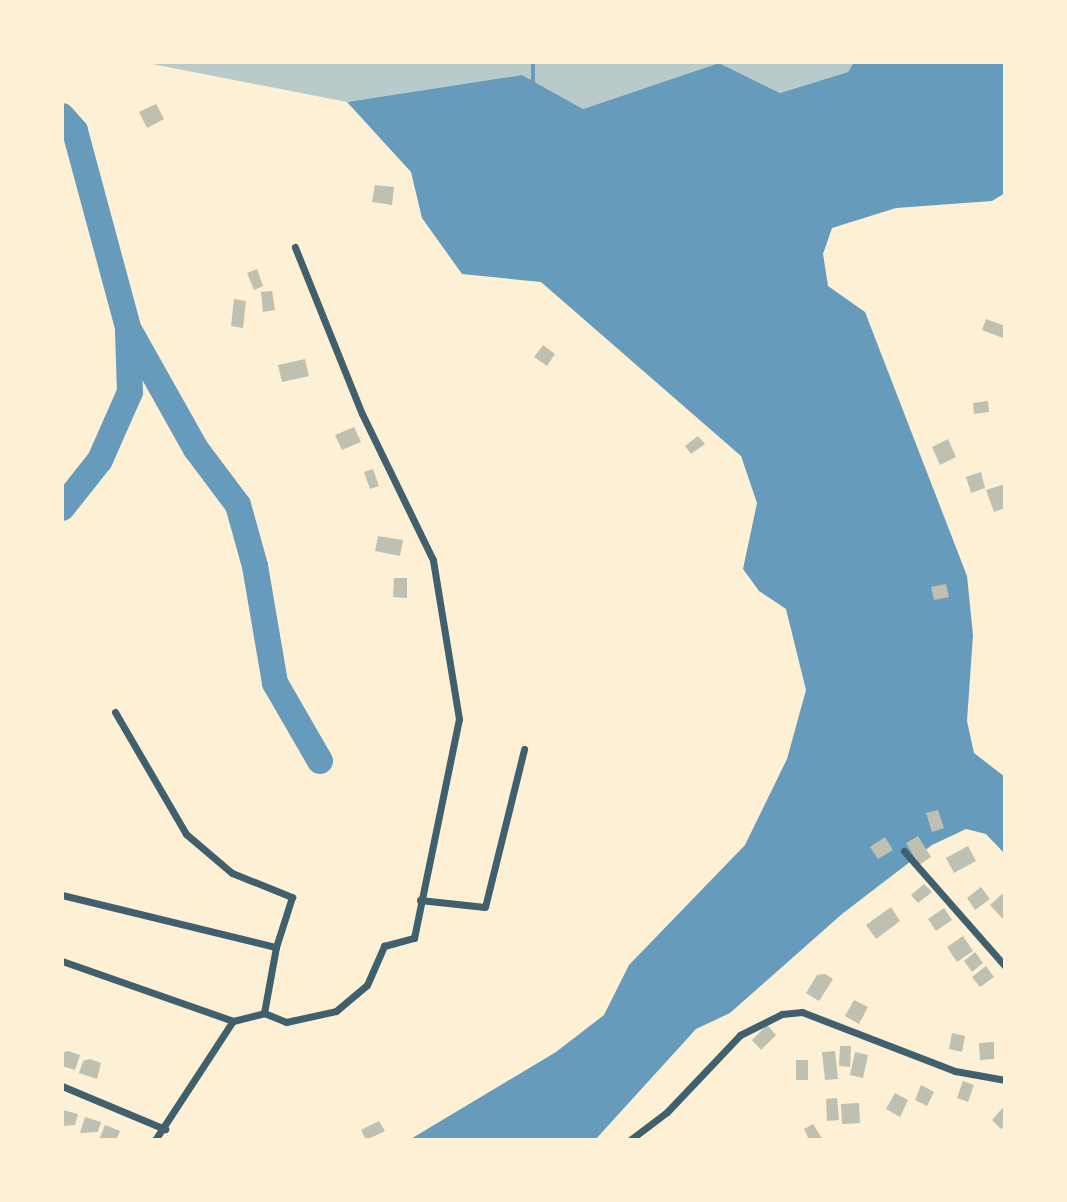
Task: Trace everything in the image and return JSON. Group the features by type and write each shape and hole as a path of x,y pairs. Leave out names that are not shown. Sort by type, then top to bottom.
{"street":[{"path":"62,961 233,1021 264,1013 286,1022 336,1011 367,985 384,946 414,938 459,719 435,572 362,414 295,247"},
{"path":"115,712 186,834 232,873 292,897 276,947 264,1013"},
{"path":"420,900 485,907 524,749"},
{"path":"904,851 1005,966"},
{"path":"62,895 276,947"},
{"path":"630,1140 667,1112 740,1035 782,1014 802,1012 955,1071 1005,1080"},
{"path":"155,1140 233,1021"},
{"path":"62,1086 165,1129"}],"shaded area":[{"path":"142,62 854,62 848,72 780,93 719,63 583,109 522,75 347,102"}],"water":[{"path":"854,62 1005,62 1005,193 992,201 896,208 832,228 823,254 828,286 865,312 967,576 973,635 967,721 974,753 1005,777 1005,854 986,834 966,829 932,845 842,914 730,1013 696,1029 595,1140 409,1140 556,1052 604,1015 629,965 745,845 787,759 806,690 786,609 759,591 743,569 757,503 741,456 541,282 462,274 422,218 411,172 347,102 522,75 583,109 719,63 780,93 848,72"}],"building":[{"path":"156,104 164,119 147,128 139,112"},
{"path":"375,185 394,187 392,205 372,202"},
{"path":"257,269 263,286 254,290 247,273"},
{"path":"272,291 275,310 263,312 261,292"},
{"path":"234,299 246,301 243,328 231,326"},
{"path":"986,319 1005,326 1003,338 982,330"},
{"path":"543,345 555,354 547,366 534,357"},
{"path":"305,359 309,376 282,382 278,365"},
{"path":"988,401 989,412 974,414 973,403"},
{"path":"354,427 361,442 342,450 335,435"},
{"path":"698,436 705,444 691,454 685,446"},
{"path":"948,439 956,457 940,465 932,447"},
{"path":"373,469 379,486 370,489 364,472"},
{"path":"981,472 985,488 971,493 966,477"},
{"path":"1005,484 1005,508 994,512 986,490"},
{"path":"378,536 403,540 400,556 375,551"},
{"path":"394,578 407,578 407,598 393,597"},
{"path":"946,584 949,597 934,600 931,587"},
{"path":"938,810 944,828 932,832 926,813"},
{"path":"918,836 931,857 919,865 906,843"},
{"path":"885,837 893,850 878,859 870,847"},
{"path":"968,846 976,861 954,873 946,858"},
{"path":"924,884 932,892 918,903 911,895"},
{"path":"981,887 990,899 975,910 967,898"},
{"path":"1002,894 1005,897 1003,919 990,905"},
{"path":"891,907 900,921 876,939 866,925"},
{"path":"944,908 952,920 936,931 928,919"},
{"path":"963,936 973,951 957,962 947,947"},
{"path":"975,952 983,963 972,972 964,961"},
{"path":"986,966 994,977 980,987 972,977"},
{"path":"825,974 833,979 819,1001 806,993 817,975"},
{"path":"854,1000 868,1007 859,1024 845,1016"},
{"path":"767,1025 776,1035 761,1050 752,1040"},
{"path":"952,1033 965,1036 962,1052 949,1049"},
{"path":"994,1042 994,1059 980,1060 979,1043"},
{"path":"840,1046 851,1046 850,1067 839,1066"},
{"path":"68,1051 80,1055 75,1070 62,1066 62,1053"},
{"path":"835,1051 838,1079 825,1080 822,1052"},
{"path":"855,1052 868,1055 863,1078 850,1075"},
{"path":"90,1059 101,1063 97,1079 79,1073 83,1061"},
{"path":"796,1060 808,1060 808,1080 796,1080"},
{"path":"963,1081 974,1085 968,1102 957,1098"},
{"path":"921,1085 934,1092 927,1106 915,1100"},
{"path":"895,1093 908,1100 900,1117 886,1109"},
{"path":"837,1098 839,1120 827,1121 826,1099"},
{"path":"859,1103 860,1123 842,1124 841,1104"},
{"path":"1005,1105 1005,1125 1001,1129 992,1120"},
{"path":"63,1110 78,1114 75,1125 62,1126"},
{"path":"85,1117 101,1122 98,1132 80,1133"},
{"path":"379,1121 385,1131 366,1140 361,1130"},
{"path":"813,1124 823,1140 803,1140 808,1137 804,1129"},
{"path":"105,1125 120,1131 116,1140 99,1140"}],"waterway":[{"path":"533,62 533,87"},
{"path":"62,116 75,131 128,328 196,449 238,505 255,566 275,683 320,761"},
{"path":"62,508 100,460 130,392 128,331"}]}
